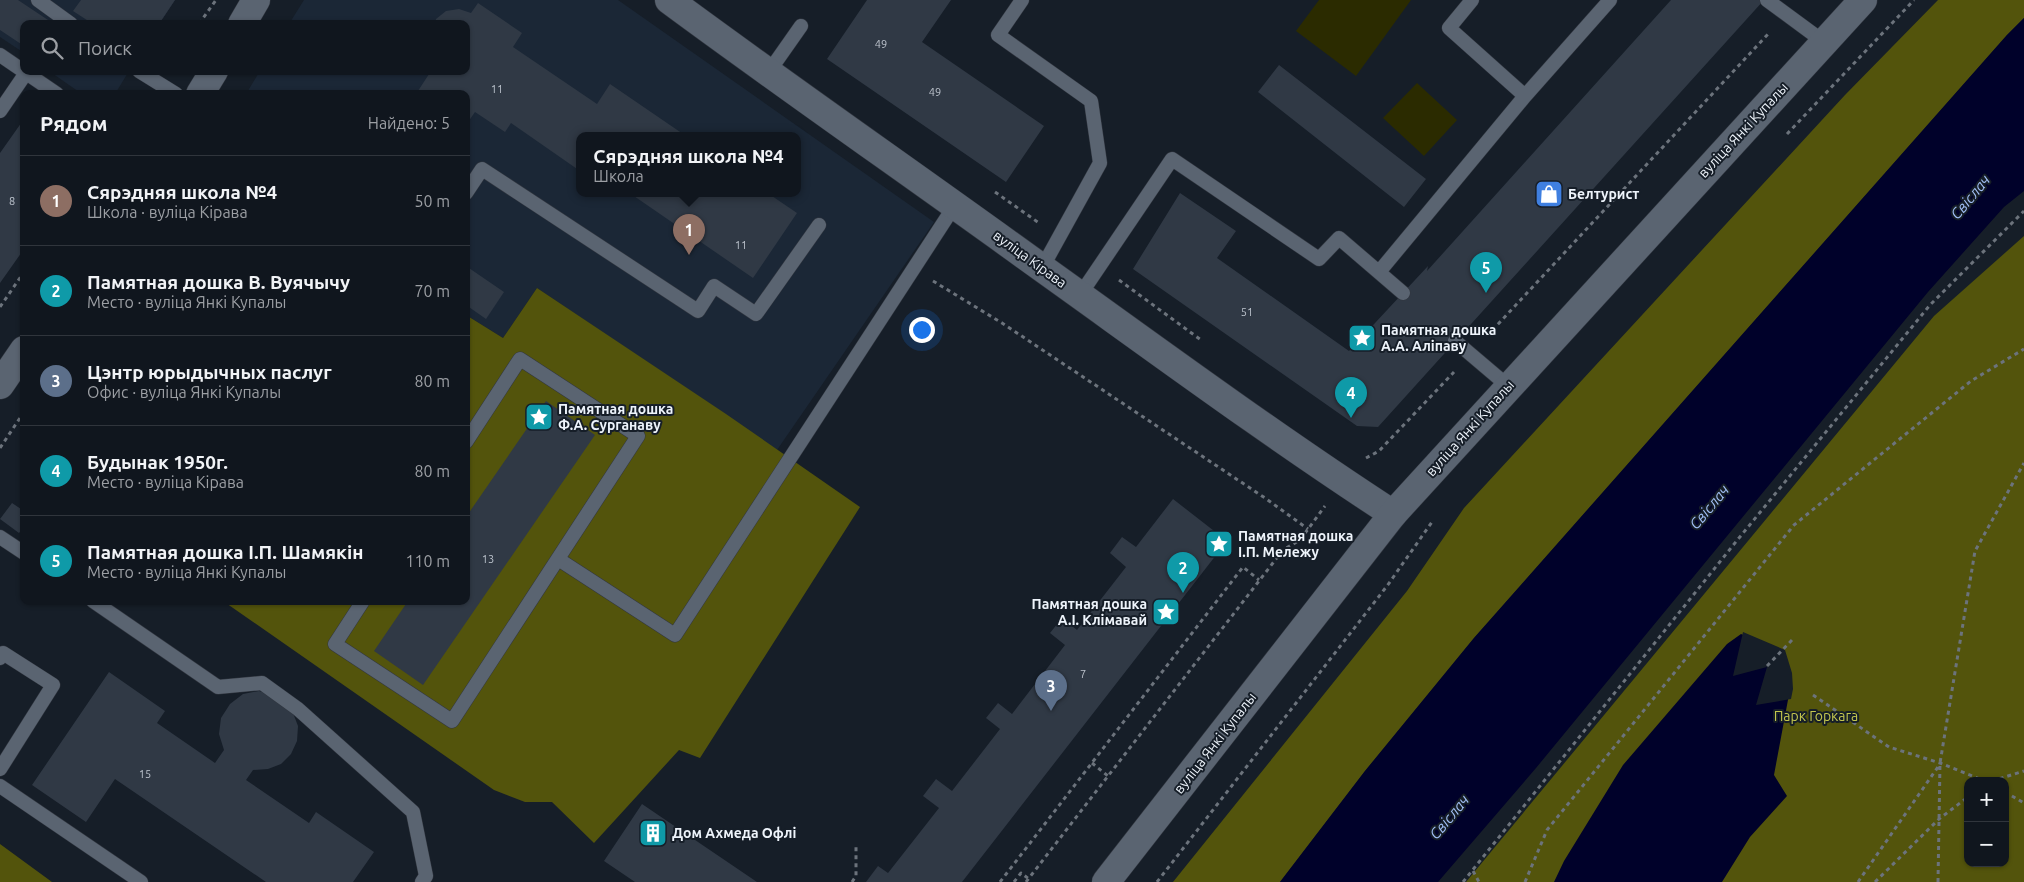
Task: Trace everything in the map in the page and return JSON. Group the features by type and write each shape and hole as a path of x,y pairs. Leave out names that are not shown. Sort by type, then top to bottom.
{"main road":[{"path":"244,20 256,0"},
{"name":"вуліца Кірава","path":"669,0 768,73 1080,295 1342,481 1393,514"},
{"name":"вуліца Янкі Купалы","path":"1106,882 1393,514 1508,386 1863,0"},
{"path":"202,90 212,75"},
{"path":"0,385 20,356"}],"lane":[{"path":"38,0 66,20"},
{"path":"1022,0 998,34 1091,100 1100,163 1042,268"},
{"path":"1472,0 1449,28 1525,96"},
{"path":"1379,272 1525,96 1610,0"},
{"path":"1767,0 1824,42"},
{"path":"768,73 802,26"},
{"path":"0,55 20,69"},
{"path":"0,111 25,75"},
{"path":"29,75 51,90"},
{"path":"145,75 170,90"},
{"path":"1080,295 1172,159 1319,259 1339,238 1403,293"},
{"path":"470,187 482,169 698,310 714,286 756,314 819,225"},
{"path":"558,559 675,635 955,205"},
{"path":"1455,341 1508,386"},
{"path":"360,605 335,644 452,722 638,436 520,359 470,436"},
{"path":"0,537 20,551"},
{"path":"99,605 218,687 262,683 298,709 413,812 426,876 422,882"},
{"path":"0,658 3,653 53,685 0,769"},
{"path":"0,786 141,882"}],"path":[{"path":"202,20 216,0"},
{"path":"1784,138 1914,0"},
{"path":"1364,458 1379,452 1785,15"},
{"path":"1463,882 1930,305 2024,211"},
{"path":"0,307 20,278"},
{"path":"1002,323 1265,498 1308,529"},
{"path":"1525,882 1547,830 1794,524 1971,381 2024,349"},
{"path":"0,448 20,418"},
{"path":"1938,882 1940,764 1974,552 2024,463"},
{"path":"1014,882 1021,873 1028,880 1259,580 1283,550 1300,540 1328,501"},
{"path":"1157,882 1386,586 1434,519"},
{"path":"1000,882 1243,567 1259,580"},
{"path":"1767,666 1793,639"},
{"path":"1813,695 1889,747 1974,777"},
{"path":"1092,763 1108,776"},
{"path":"1858,882 1940,764"},
{"path":"2005,777 2024,771"},
{"path":"2009,794 2024,802"},
{"path":"1875,882 1939,819 1964,800"},
{"path":"852,882 856,876 856,847"},
{"path":"1473,871 1479,882"}],"shaded area":[{"path":"0,0 175,0 162,20 20,20 20,50 0,37"},
{"path":"304,0 618,0 934,222 777,450 537,288 503,338 470,317 470,90 248,90 258,75 470,75 470,20 292,20"},
{"path":"1319,0 1411,0 1356,76 1296,31"},
{"path":"55,75 127,75 117,90 76,90"},
{"path":"1417,83 1457,120 1424,156 1383,118"}],"green space":[{"path":"1938,0 2024,0 2024,18 1474,638 1365,771 1280,882 1173,882 1407,591 1464,508 1845,95"},
{"name":"Парк Горкага","path":"2024,236 2024,882 1466,882 1934,316"},
{"path":"537,288 726,414 860,507 700,758 679,750 594,843 552,802 525,802 494,790 229,605 470,605 470,317 503,338"},
{"path":"0,844 52,882 0,882"}],"water":[{"name":"Свіслач","path":"2024,18 2024,191 2004,207 1928,292 1536,768 1438,882 1280,882 1365,771 1474,638"},
{"path":"1741,634 1783,652 1790,689 1774,775 1787,796 1750,837 1722,882 1554,882 1564,861 1623,765 1727,644"}],"pier":[{"path":"1743,632 1785,650 1792,673 1793,689 1791,699 1756,705 1767,667 1733,676"}],"building":[{"path":"0,0 18,0 48,20 20,20 20,43 0,30"},
{"path":"81,0 175,0 162,20 87,20 73,11"},
{"path":"867,0 951,0 922,42 1044,126 1006,182 827,59"},
{"path":"1671,0 1764,0 1378,427 1357,426 1133,269 1180,193 1236,231 1217,258 1349,351 1428,266 1427,271"},
{"path":"478,3 522,33 513,47 597,104 610,84 680,132 576,132 576,168 511,123 505,132 475,112 470,119 470,90 419,90 428,75 470,75 470,20 436,20 446,11 459,9 471,13"},
{"path":"1279,65 1426,179 1404,207 1258,92"},
{"path":"20,125 20,255 0,283 0,153"},
{"path":"635,197 773,197 797,213 753,278"},
{"path":"470,269 504,292 486,319 470,308"},
{"path":"546,401 595,435 423,685 374,651 405,605 470,605 470,511"},
{"path":"1173,499 1227,541 962,882 866,882 878,866 888,873 939,808 923,796 936,779 952,791 1000,729 986,718 998,703 1012,714 1065,645 1050,633 1062,618 1077,630 1126,567 1110,553 1122,537 1136,547"},
{"path":"12,503 20,508 20,532 19,533 0,519"},
{"path":"109,672 165,711 157,723 215,763 224,750 219,734 221,718 230,704 243,694 259,691 279,697 293,713 298,726 297,741 291,754 281,764 268,769 253,770 246,780 309,823 316,812 374,852 353,882 266,882 115,779 86,822 32,785"},
{"name":"Дом Ахмеда Офлі","path":"642,804 757,882 635,882 604,861"}],"place":[{"name":"Белтурист","path":"1549,194"},
{"name":"Сярэдняя школа №4","path":"689,255"},
{"name":"Памятная дошка І.П. Шамякін","path":"1486,293"},
{"name":"Памятная дошка А.А. Аліпаву","path":"1362,338"},
{"name":"Памятная дошка Ф.А. Сурганаву","path":"539,417"},
{"name":"Будынак 1950г.","path":"1351,418"},
{"name":"Памятная дошка І.П. Мележу","path":"1219,544"},
{"name":"Памятная дошка В. Вуячычу","path":"1183,593"},
{"name":"Памятная дошка А.І. Клімавай","path":"1166,612"},
{"name":"Цэнтр юрыдычных паслуг","path":"1051,711"},
{"name":"Дом Ахмеда Офлі","path":"653,833"}]}
